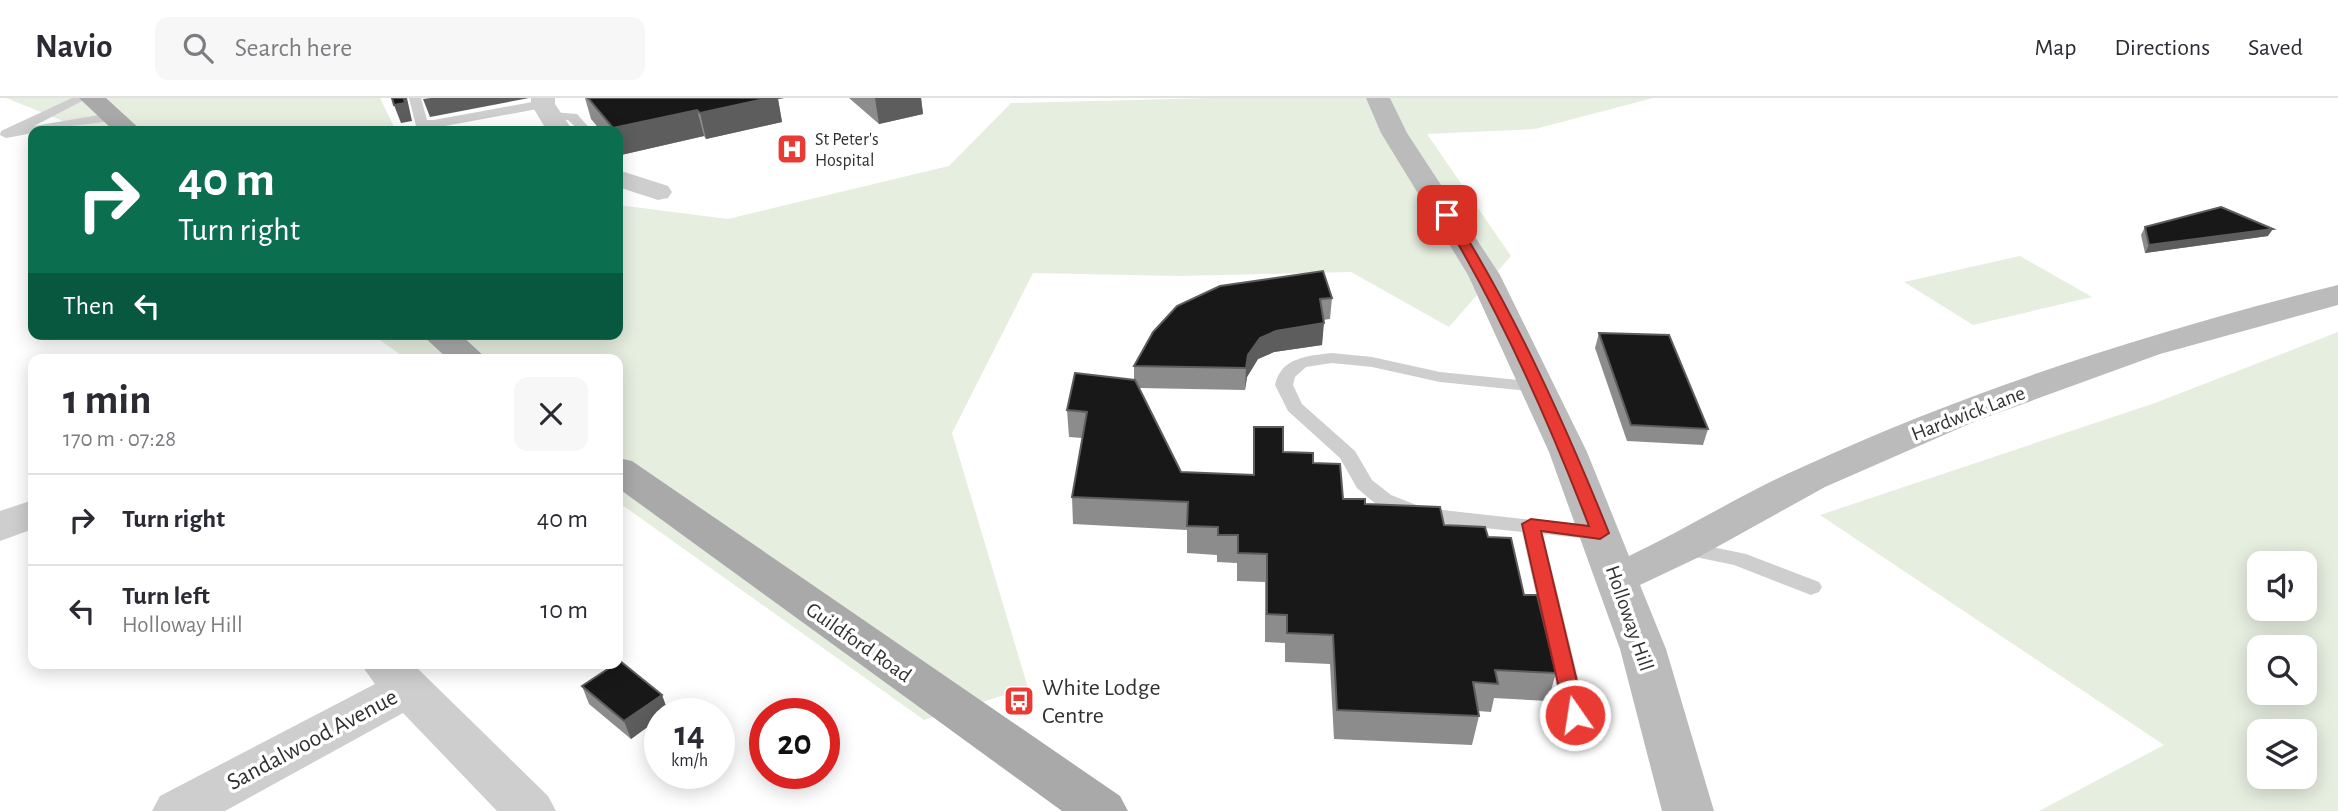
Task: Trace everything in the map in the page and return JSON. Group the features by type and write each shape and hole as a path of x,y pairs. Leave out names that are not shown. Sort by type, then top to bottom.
{"main road":[{"path":"91,98 120,124"},
{"name":"Holloway Hill","path":"1378,98 1394,133 1484,275 1568,452 1643,649 1688,811"},
{"name":"Hardwick Lane","path":"1616,579 1682,548 1811,478 1963,413 2148,347 2338,295"},
{"path":"446,340 464,354"},
{"name":"Guildford Road","path":"623,474 1102,811"}],"street":[{"path":"623,180 658,192"},
{"path":"0,527 28,515"},
{"name":"Sandalwood Avenue","path":"178,811 396,675 530,811"}],"lane":[{"path":"3,134 82,98"},
{"path":"415,98 421,123 434,124 549,112 571,115 579,119 583,126"},
{"path":"97,126 120,124"},
{"path":"3,134 28,132"},
{"path":"1537,387 1440,377 1372,362 1332,358 1301,362 1286,375 1284,385 1294,407 1348,455 1364,484 1384,500 1421,513 1600,533"},
{"path":"1531,524 1575,715"},
{"path":"1682,548 1738,559 1811,587"}],"shaded area":[{"path":"6,98 380,98 394,126 76,126"},
{"path":"1211,98 1653,98 1535,129 1427,134 1511,256 1449,327 1351,272 1181,276 1033,273 952,433 1028,688 924,720 623,506 623,354 400,354 380,340 623,340 623,206 728,219 949,166 1011,103"},
{"path":"2020,256 2092,297 1973,325 1904,282"},
{"path":"2338,332 2338,811 2039,811 2164,745 1820,515 2155,403"}],"building":[{"path":"392,98 404,98 405,103 394,105"},
{"path":"588,98 769,98 700,113 697,110 611,126"},
{"path":"2221,207 2273,229 2149,245 2145,227"},
{"path":"1323,271 1332,298 1320,299 1324,323 1276,331 1260,338 1248,355 1246,368 1134,366 1153,332 1177,306 1220,286"},
{"path":"1599,333 1669,335 1708,429 1631,425"},
{"path":"1075,373 1135,380 1181,472 1254,475 1254,427 1283,427 1283,452 1313,453 1313,463 1340,464 1343,499 1365,499 1365,504 1440,507 1444,525 1485,527 1488,537 1511,538 1524,595 1537,595 1556,673 1495,670 1498,684 1473,682 1479,716 1337,710 1333,635 1287,633 1287,615 1267,614 1267,554 1238,553 1238,535 1218,535 1218,527 1187,526 1188,502 1072,497 1087,412 1067,410"},
{"path":"623,663 662,695 658,698 644,698 644,707 624,721 582,686 608,669 623,669"}],"place":[{"name":"St Peter's Hospital","path":"792,149"},
{"name":"White Lodge Centre","path":"1019,701"}],"route":[{"path":"1447,215 1484,275 1568,452 1600,533 1531,524 1575,715"}]}
